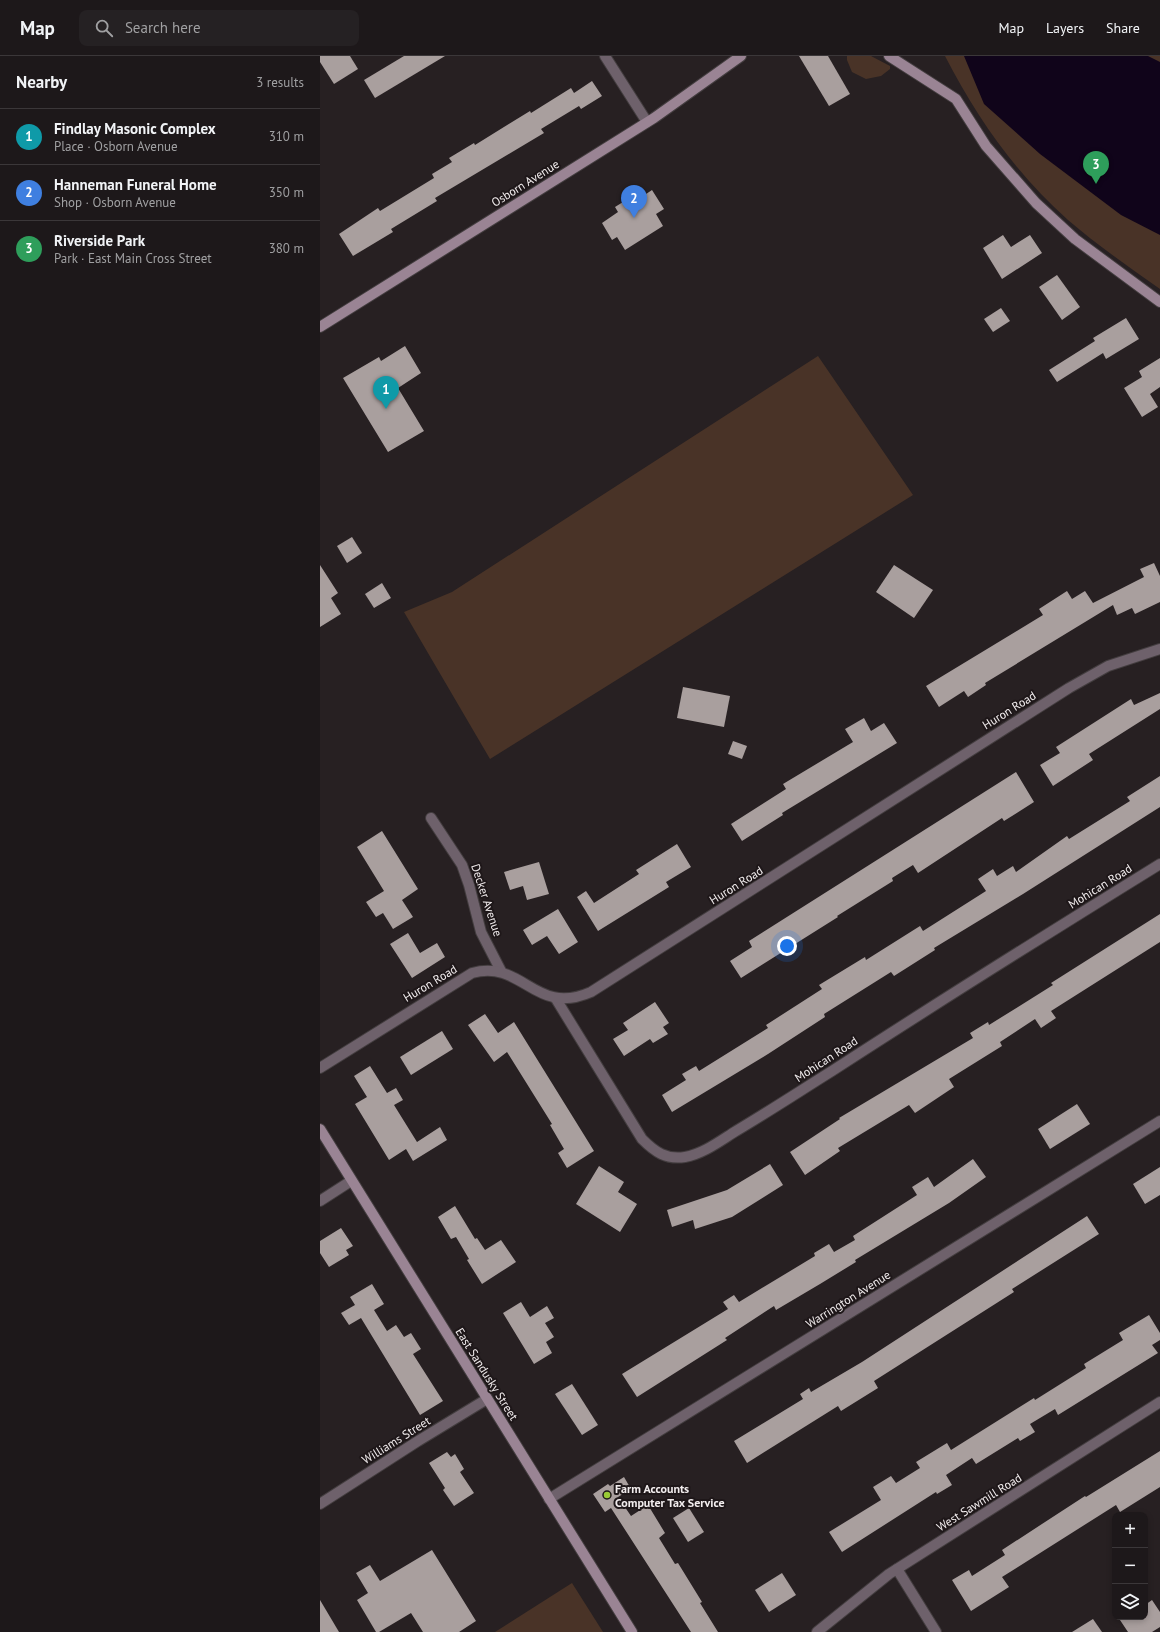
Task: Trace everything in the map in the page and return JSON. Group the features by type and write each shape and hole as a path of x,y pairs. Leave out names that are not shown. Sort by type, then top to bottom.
{"main road":[{"name":"Osborn Avenue","path":"320,327 646,122 741,56"},
{"path":"889,56 956,99 986,146 1036,203 1075,239 1160,302"},
{"name":"East Sandusky Street","path":"320,1129 632,1632"}],"street":[{"path":"605,56 646,122"},
{"name":"Huron Road","path":"320,1068 460,979 482,970 493,970 513,976 540,993 556,998 571,999 591,992 1069,688 1108,666 1160,650"},
{"name":"Decker Avenue","path":"431,818 462,865 469,884 481,932 501,972"},
{"name":"Mohican Road","path":"556,998 642,1139 654,1151 662,1156 685,1157 705,1150 787,1100 976,978 1160,864"},
{"name":"Warrington Avenue","path":"549,1498 1160,1120"},
{"path":"320,1201 351,1181"},
{"name":"Williams Street","path":"320,1504 487,1399"},
{"name":"West Sawmill Road","path":"817,1632 863,1594 897,1569 1160,1402"},
{"path":"897,1569 936,1632"}],"shaded area":[{"path":"847,56 871,56 890,66 890,69 881,76 866,79 852,72"},
{"path":"945,56 1160,56 1160,289 1113,256 1079,229 1031,184 984,123"},
{"path":"964,56 1148,56 1160,62 1160,235 1121,215 1040,154 984,104"},
{"path":"818,356 913,495 490,759 404,612 452,592"},
{"path":"572,1583 603,1632 495,1632"}],"building":[{"path":"320,56 350,56 358,69 334,84 320,62"},
{"path":"404,56 445,56 375,98 364,80"},
{"path":"799,56 828,56 850,94 829,106"},
{"path":"592,81 602,96 581,109 579,106 541,129 544,133 435,198 437,201 391,229 393,232 353,256 339,234 378,208 380,211 434,178 432,174 452,162 449,158 474,143 475,145 530,111 531,113 571,88 574,93"},
{"path":"652,190 664,209 656,214 663,226 625,250 617,237 612,240 602,223 618,212 615,207 631,197 634,202"},
{"path":"1003,235 1011,247 1030,235 1042,253 1002,279 983,248"},
{"path":"1057,275 1080,307 1062,320 1039,287"},
{"path":"1001,308 1010,321 993,332 984,319"},
{"path":"1126,318 1139,339 1106,359 1103,353 1057,382 1049,370 1095,341 1093,338"},
{"path":"405,346 421,373 398,388 424,431 388,452 343,378 379,357 381,361"},
{"path":"1160,358 1160,387 1150,394 1158,407 1142,417 1124,388 1142,377 1139,371"},
{"path":"352,537 362,553 347,563 337,546"},
{"path":"1154,563 1160,576 1160,602 1135,614 1132,608 1117,615 1113,605 985,683 986,685 968,697 964,691 939,707 926,686 1043,615 1039,609 1067,591 1072,599 1085,591 1093,603 1144,577 1140,569"},
{"path":"320,565 338,593 331,598 341,614 320,627"},
{"path":"894,565 933,590 914,618 876,592"},
{"path":"382,583 391,598 374,608 365,594"},
{"path":"683,687 730,696 724,727 677,718"},
{"path":"1160,693 1160,709 1089,754 1093,760 1053,786 1040,765 1060,753 1056,747 1131,699 1134,705"},
{"path":"864,718 871,731 884,723 897,743 782,813 783,815 742,841 731,824 786,789 783,784 853,742 845,729"},
{"path":"733,741 747,746 742,759 728,754"},
{"path":"1016,772 1034,802 1004,821 1002,818 918,873 913,865 892,878 893,881 741,978 730,961 752,947 749,941"},
{"path":"1160,776 1160,807 1023,894 934,948 935,950 894,976 891,972 824,1014 825,1017 768,1054 672,1112 662,1095 686,1080 682,1074 696,1066 699,1071 768,1028 766,1025 822,989 819,985 865,957 866,960 920,926 923,931 986,891 978,879 993,869 997,876 1013,866 1016,872 1067,836 1069,839 1130,801 1127,797"},
{"path":"382,831 418,889 402,900 413,917 393,929 383,913 376,917 366,902 384,891 357,847"},
{"path":"677,844 691,867 666,882 669,887 598,931 577,897 586,891 594,903 639,874 636,870"},
{"path":"539,862 549,894 527,900 523,886 510,890 504,872"},
{"path":"558,909 578,942 559,954 547,936 532,945 523,930"},
{"path":"1160,914 1160,942 1051,1011 1056,1018 1041,1028 1035,1019 1000,1042 1002,1046 949,1079 954,1087 915,1113 909,1105 838,1148 840,1151 805,1175 790,1152 840,1119 839,1118 973,1038 970,1033 988,1022 989,1025 1053,985 1051,983"},
{"path":"408,933 420,953 437,943 445,957 412,978 390,944"},
{"path":"655,1002 669,1023 663,1027 668,1034 653,1043 650,1039 624,1056 613,1039 628,1030 623,1023"},
{"path":"485,1014 498,1033 514,1022 594,1151 567,1168 558,1153 564,1149 550,1125 552,1124 507,1052 494,1062 468,1025"},
{"path":"442,1031 453,1049 411,1075 400,1057"},
{"path":"370,1066 387,1093 396,1088 403,1100 394,1105 417,1142 440,1127 447,1140 413,1161 406,1149 389,1160 355,1104 367,1097 354,1076"},
{"path":"1077,1104 1090,1124 1050,1149 1038,1129"},
{"path":"973,1159 986,1177 949,1203 855,1260 856,1262 820,1284 776,1310 774,1306 725,1338 727,1340 637,1397 622,1374 728,1309 723,1302 734,1295 739,1302 815,1256 814,1253 829,1244 834,1252 855,1240 853,1236 917,1195 912,1187 928,1177 934,1187"},
{"path":"770,1164 783,1185 732,1217 695,1229 693,1220 672,1227 667,1210 727,1190"},
{"path":"599,1166 624,1182 618,1192 637,1204 620,1232 576,1204"},
{"path":"1160,1167 1160,1195 1145,1204 1133,1184"},
{"path":"455,1206 475,1239 477,1238 485,1250 501,1240 516,1262 482,1284 467,1260 469,1259 456,1237 451,1239 438,1217"},
{"path":"1087,1216 1099,1234 1012,1289 1014,1292 874,1381 878,1388 841,1411 838,1406 747,1463 734,1441 803,1399 800,1394 809,1388 811,1392 862,1362"},
{"path":"341,1228 353,1246 346,1250 349,1255 329,1267 320,1253 320,1241"},
{"path":"372,1284 384,1304 374,1310 387,1331 396,1325 404,1337 411,1333 421,1349 413,1354 443,1401 420,1415 361,1318 349,1325 341,1313 355,1305 350,1297"},
{"path":"521,1302 530,1317 547,1306 554,1318 545,1323 554,1337 546,1342 552,1353 534,1364 503,1313"},
{"path":"1149,1315 1160,1333 1160,1340 1152,1345 1158,1353 1058,1415 1055,1409 1030,1424 1035,1432 1020,1441 1018,1438 976,1464 972,1458 946,1475 952,1485 937,1494 936,1492 842,1552 829,1532 881,1500 873,1487 891,1476 896,1483 920,1468 916,1462 947,1443 951,1450 1034,1398 1035,1400 1086,1368 1084,1364 1123,1340 1119,1333"},
{"path":"572,1384 598,1425 582,1435 555,1394"},
{"path":"1160,1451 1160,1487 1120,1512 1116,1505 1002,1577 1009,1587 971,1611 952,1580 969,1570 972,1576 1005,1555 1002,1550 1085,1496 1086,1497"},
{"path":"447,1452 451,1457 455,1454 464,1469 460,1472 474,1493 454,1506 443,1490 445,1488 429,1463"},
{"path":"624,1477 631,1489 618,1497 631,1516 648,1505 665,1533 659,1538 675,1564 678,1563 702,1602 700,1603 718,1632 691,1632 611,1508 605,1512 593,1494 608,1484 610,1486"},
{"path":"689,1508 704,1532 688,1542 673,1518"},
{"path":"432,1550 476,1621 459,1632 423,1632 411,1613 379,1632 376,1632 357,1600 368,1593 356,1573 370,1565 380,1581"},
{"path":"782,1573 796,1595 769,1612 755,1590"},
{"path":"320,1600 339,1632 320,1632"},
{"path":"1152,1600 1160,1612 1160,1627 1152,1632 1128,1632 1120,1620 1148,1620 1148,1603"},
{"path":"1093,1619 1102,1632 1072,1632"}],"place":[{"name":"Riverside Park","path":"1096,184"},
{"name":"Hanneman Funeral Home","path":"634,218"},
{"name":"Findlay Masonic Complex","path":"386,409"},
{"name":"Farm Accounts Computer Tax Service","path":"607,1495"}]}
